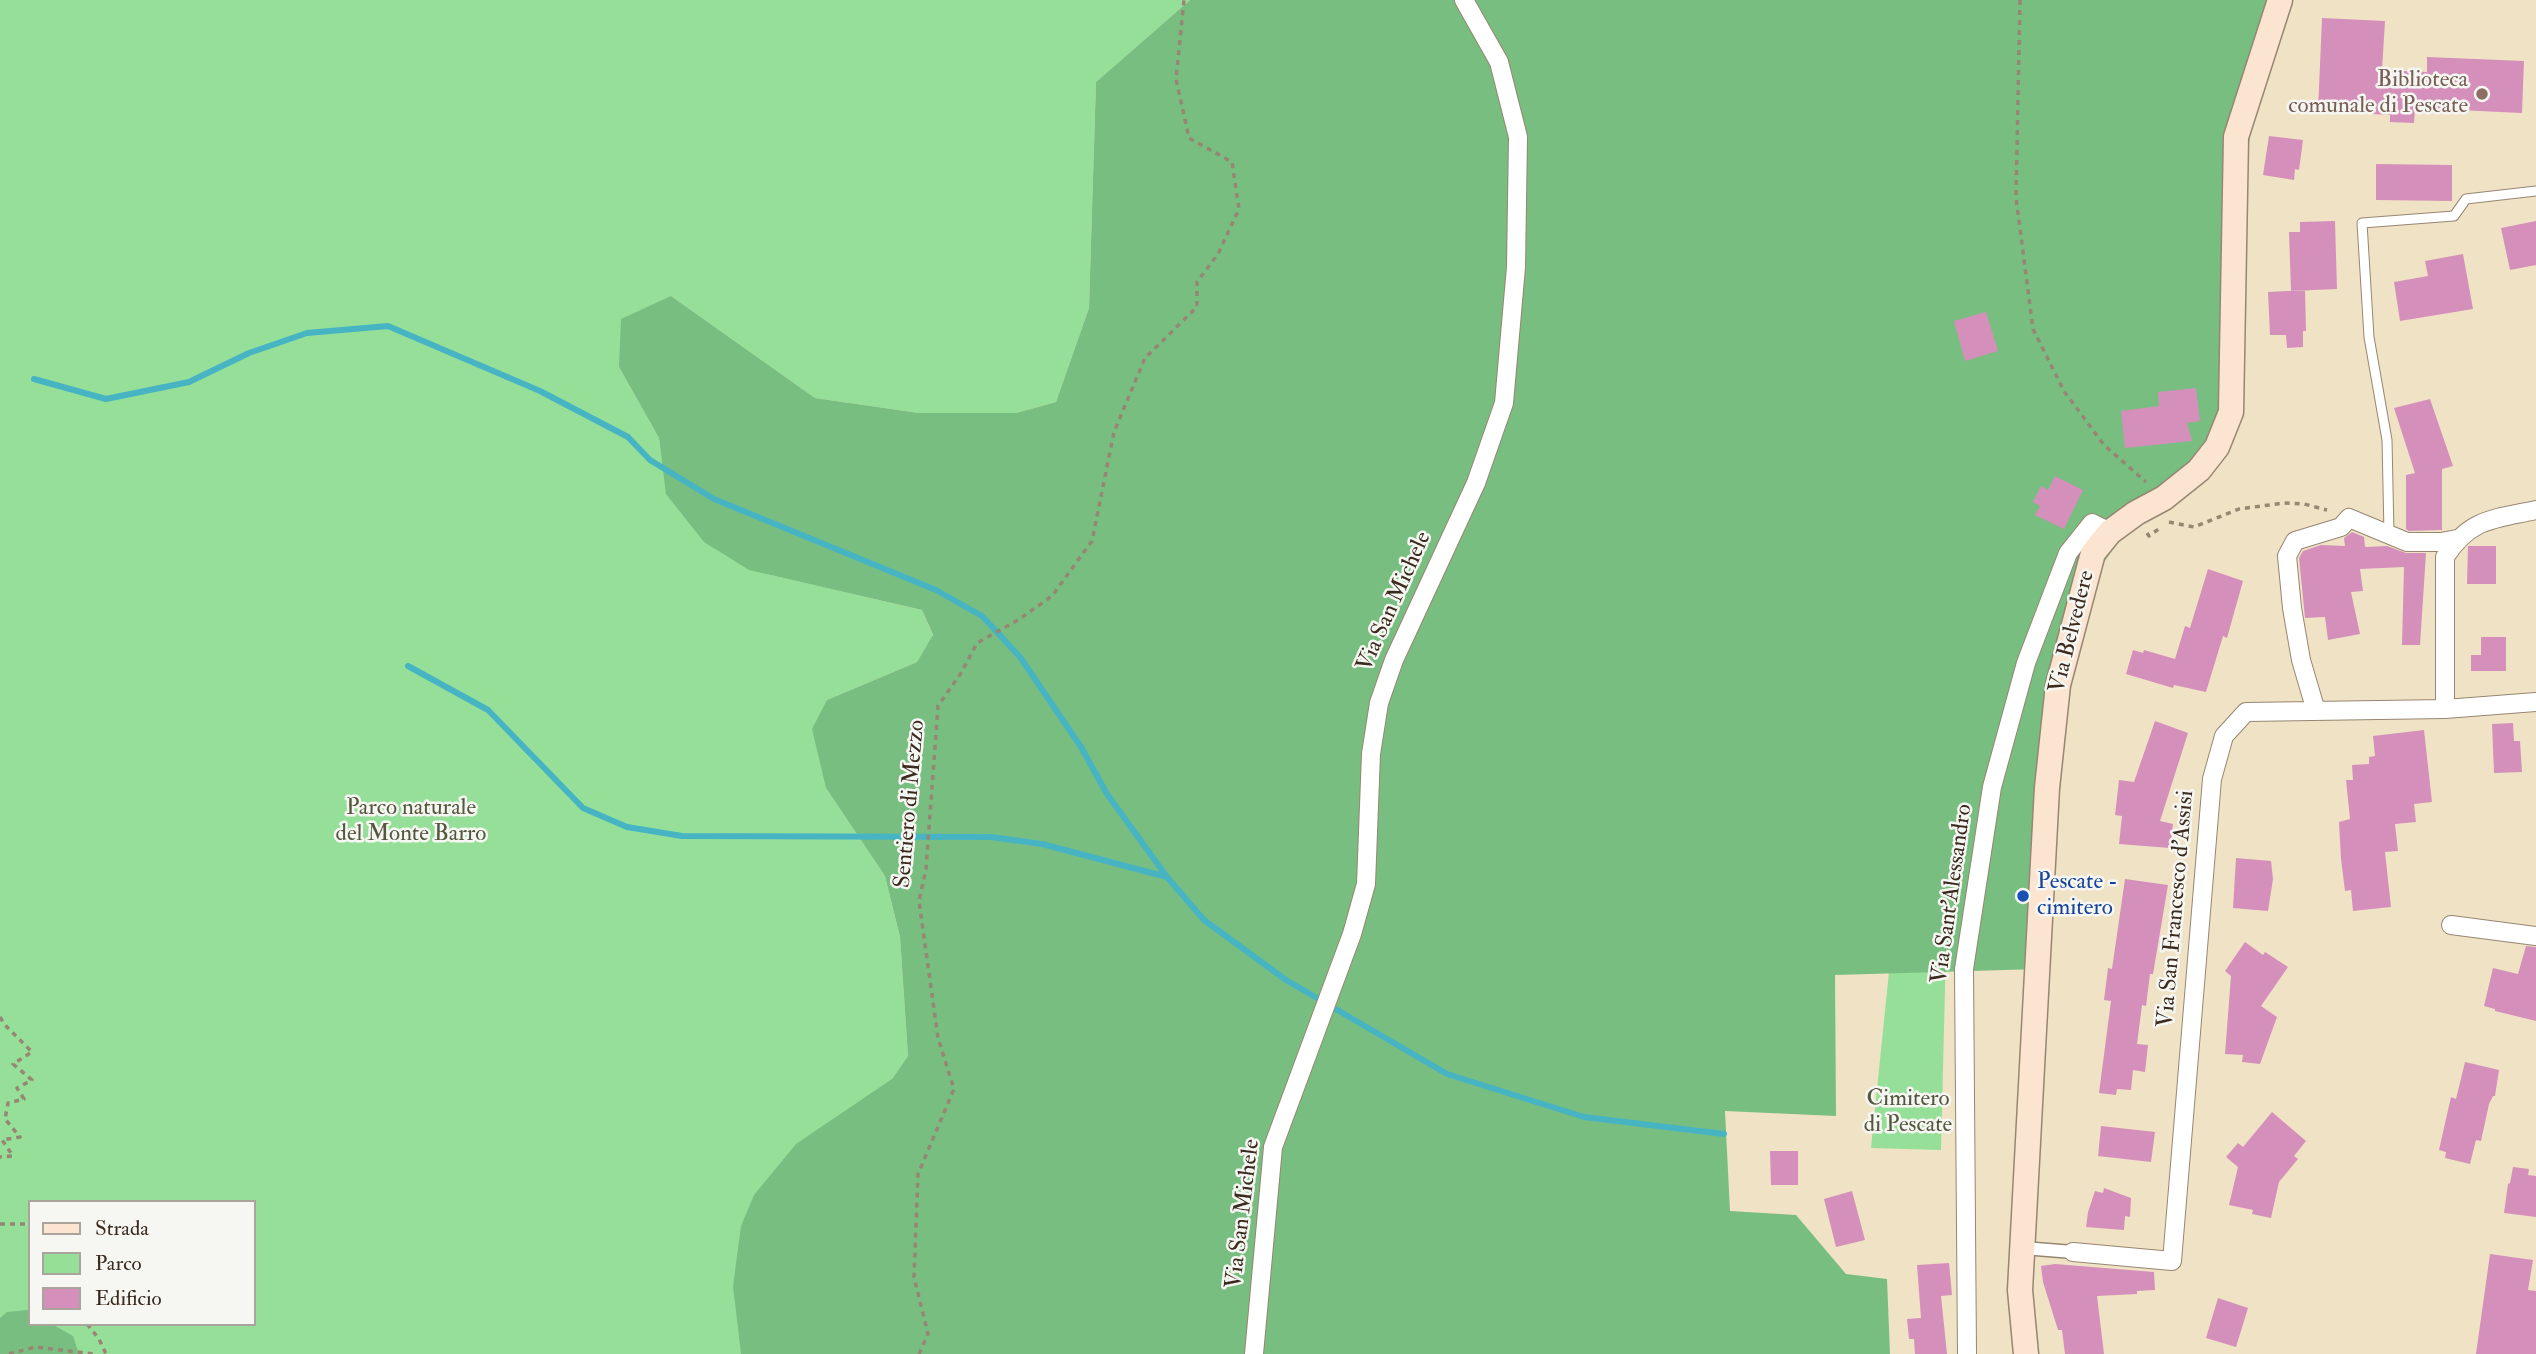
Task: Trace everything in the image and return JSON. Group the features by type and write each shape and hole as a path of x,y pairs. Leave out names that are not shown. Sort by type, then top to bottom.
{"main road":[{"name":"Via Belvedere","path":"2026,1354 2020,1290 2047,788 2058,685 2093,553 2110,532 2136,513 2164,498 2199,470 2217,447 2231,412 2236,137 2280,0"}],"street":[{"name":"Via San Michele","path":"1254,1354 1273,1147 1352,934 1367,884 1371,754 1379,703 1394,660 1476,483 1504,403 1516,267 1518,137 1499,62 1464,0"},
{"path":"2445,709 2445,556 2457,539 2480,522 2536,510"},
{"path":"2316,711 2301,660 2292,608 2287,556 2295,541 2341,527 2349,517 2407,542 2457,539"},
{"name":"Via Sant'Alessandro","path":"1967,1354 1964,969 1992,787 2026,663 2068,553 2092,523 2110,532"},
{"name":"Via San Francesco d'Assisi","path":"2023,1248 2172,1261 2212,779 2224,736 2246,712 2445,709 2536,702"},
{"path":"2451,925 2536,936"}],"lane":[{"path":"2389,534 2387,440 2369,337 2362,223 2454,216 2466,199 2536,191"}],"path":[{"name":"Sentiero di Mezzo","path":"919,1354 928,1334 914,1277 918,1174 954,1089 938,1038 919,901 926,869 938,706 961,673 977,643 1018,620 1052,596 1092,541 1114,432 1145,358 1197,307 1197,282 1218,254 1238,209 1233,162 1189,138 1176,79 1184,0"},
{"path":"2020,0 2016,198 2033,329 2064,391 2104,444 2164,498"},
{"path":"2136,513 2149,536 2168,522 2194,527 2239,509 2284,503 2304,504 2349,517"},
{"path":"0,1017 32,1052 13,1064 32,1080 17,1088 23,1099 8,1103 5,1119 20,1137 2,1140 13,1156 0,1157"},
{"path":"0,1224 28,1224"},
{"path":"89,1326 106,1354"},
{"path":"9,1354 35,1347 94,1354"}],"green space":[{"name":"Parco naturale del Monte Barro","path":"0,0 1190,0 1096,82 1089,308 1056,402 1016,413 919,413 815,398 671,296 619,367 659,438 663,468 767,574 922,610 933,636 917,662 827,700 826,788 885,876 900,937 908,1056 892,1079 847,1354 39,1354 0,1318"},
{"path":"1190,0 2269,0 2247,158 2225,445 2119,541 2096,573 2069,643 2039,969 1835,975 1836,1116 1725,1111 1730,1211 1796,1215 1846,1274 1887,1279 1890,1354 741,1354 733,1286 741,1226 754,1195 796,1144 892,1079 908,1056 900,937 885,876 826,788 812,729 827,700 917,662 933,635 922,610 749,570 704,542 666,494 659,438 619,367 621,319 671,296 815,398 919,413 1016,413 1056,402 1089,308 1096,82"},
{"name":"Cimitero di Pescate","path":"1895,913 1946,948 1941,1150 1871,1148"},
{"path":"28,1310 28,1326 56,1326 73,1336 79,1354 0,1354 0,1318 7,1312"}],"building":[{"path":"2322,18 2385,21 2382,70 2427,72 2427,57 2524,61 2522,113 2415,108 2414,123 2390,122 2390,115 2318,111"},
{"path":"2269,136 2303,140 2299,170 2295,169 2294,180 2263,175"},
{"path":"2376,164 2452,165 2452,201 2376,200"},
{"path":"2335,221 2337,289 2291,291 2289,232 2300,232 2300,222"},
{"path":"2536,221 2536,265 2510,270 2501,228"},
{"path":"2463,254 2473,309 2400,321 2394,282 2428,276 2425,261"},
{"path":"2305,290 2306,331 2303,331 2303,347 2287,348 2286,335 2270,335 2268,292"},
{"path":"1986,312 1998,351 1965,361 1954,321"},
{"path":"2196,388 2200,421 2187,423 2192,441 2125,448 2121,411 2159,406 2158,392"},
{"path":"2430,399 2453,466 2442,469 2442,530 2409,531 2406,529 2406,475 2415,473 2394,408"},
{"path":"2055,476 2083,490 2064,529 2035,515 2040,506 2033,502 2041,486 2048,490"},
{"path":"2352,532 2364,537 2365,547 2387,546 2406,553 2426,553 2420,645 2402,645 2404,567 2360,569 2363,591 2351,592 2360,634 2328,640 2325,617 2305,618 2299,558 2303,551 2321,545 2345,546 2344,538"},
{"path":"2468,546 2496,546 2496,584 2467,584"},
{"path":"2208,569 2243,581 2227,638 2223,636 2206,692 2174,685 2173,688 2126,674 2133,650 2143,653 2144,650 2175,659 2185,626 2190,628"},
{"path":"2481,637 2506,637 2506,671 2471,671 2471,655 2481,655"},
{"path":"2155,721 2188,733 2160,821 2173,824 2170,848 2119,844 2122,816 2115,815 2119,780 2134,782"},
{"path":"2513,723 2514,741 2520,741 2522,772 2494,773 2492,724"},
{"path":"2424,730 2432,802 2414,804 2416,822 2395,824 2398,851 2385,852 2391,907 2353,911 2351,890 2345,891 2339,822 2350,819 2346,780 2353,780 2352,765 2369,764 2369,757 2375,756 2373,736"},
{"path":"2236,858 2271,861 2273,879 2268,911 2233,908"},
{"path":"2125,879 2168,885 2153,974 2150,974 2146,1006 2142,1005 2137,1044 2148,1045 2145,1072 2133,1070 2131,1090 2117,1089 2116,1095 2099,1093 2111,1001 2104,1000 2108,968 2112,969"},
{"path":"2245,942 2263,955 2265,952 2288,967 2261,1006 2277,1017 2260,1064 2242,1062 2243,1055 2225,1054 2231,976 2225,971"},
{"path":"2526,946 2536,947 2536,1021 2484,1006 2493,968 2518,974"},
{"path":"2465,1062 2499,1070 2495,1096 2489,1104 2481,1141 2476,1140 2470,1164 2445,1158 2446,1152 2439,1150 2451,1097 2456,1099"},
{"path":"2272,1112 2306,1141 2294,1156 2298,1159 2279,1182 2271,1218 2252,1214 2253,1210 2229,1205 2238,1167 2226,1157 2238,1143 2243,1147"},
{"path":"2101,1126 2155,1132 2151,1162 2098,1156"},
{"path":"1770,1151 1798,1151 1798,1185 1771,1185"},
{"path":"2513,1167 2529,1169 2528,1175 2536,1176 2536,1217 2504,1213"},
{"path":"2104,1188 2131,1198 2130,1217 2125,1216 2124,1230 2086,1227 2095,1191 2103,1193"},
{"path":"1852,1191 1865,1240 1836,1247 1824,1199"},
{"path":"2490,1254 2533,1260 2528,1290 2536,1291 2536,1354 2476,1354"},
{"path":"1949,1263 1952,1295 1941,1296 1947,1354 1915,1354 1914,1339 1909,1339 1907,1319 1921,1318 1917,1265"},
{"path":"2055,1264 2154,1272 2155,1290 2137,1291 2137,1294 2097,1296 2104,1354 2065,1354 2062,1330 2058,1330 2043,1282 2041,1266"},
{"path":"2218,1298 2248,1308 2236,1347 2206,1338"}],"waterway":[{"path":"34,379 106,399 189,382 249,353 307,333 388,326 540,391 628,437 650,460 714,499 936,590 982,616 1020,657 1081,747 1107,794 1167,877 1204,920 1286,980 1447,1074 1584,1117 1724,1134"},
{"path":"408,666 488,710 583,808 627,827 682,836 991,837 1042,844 1167,877"}],"place":[{"name":"Biblioteca comunale di Pescate","path":"2482,94"},
{"name":"Pescate - cimitero","path":"2023,896"}]}
